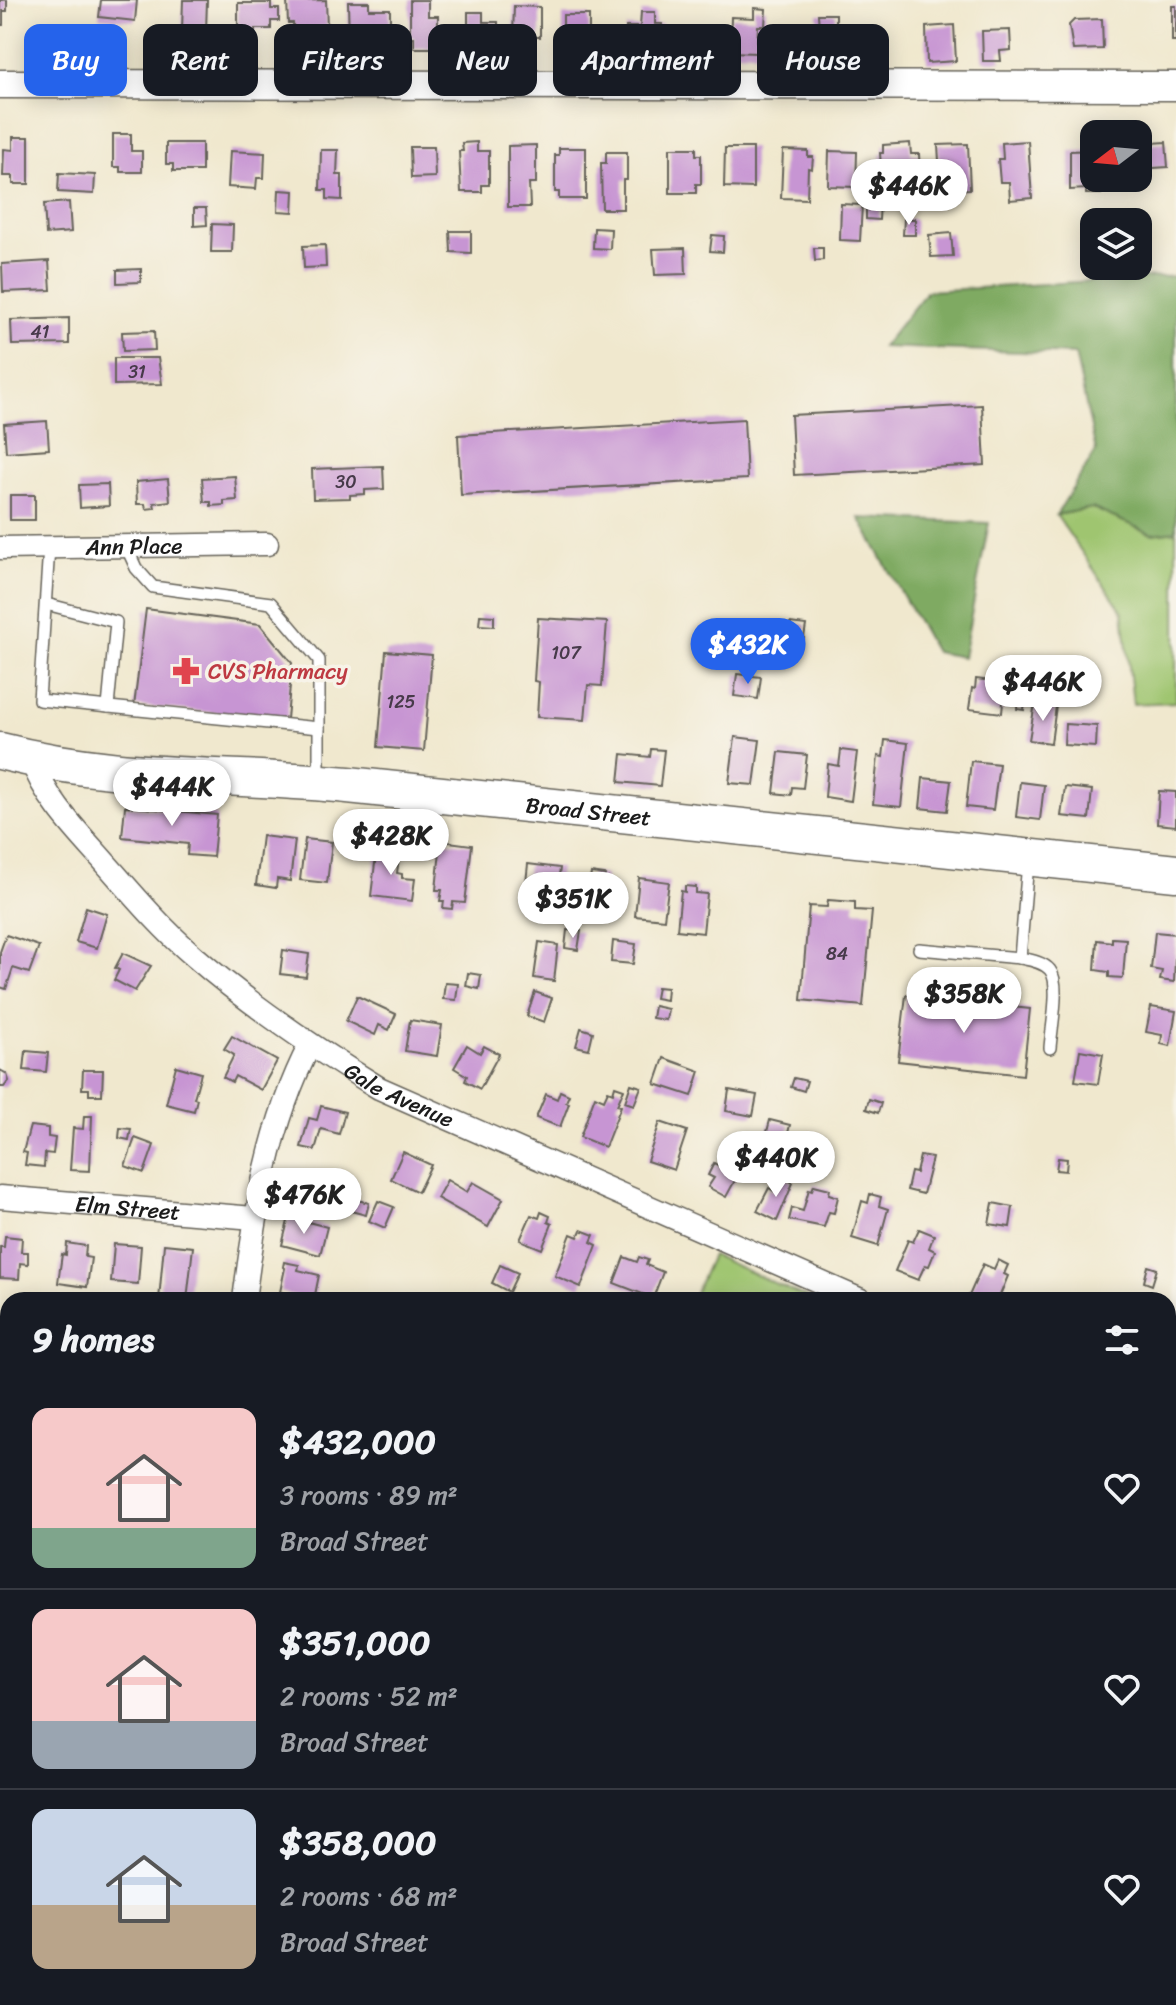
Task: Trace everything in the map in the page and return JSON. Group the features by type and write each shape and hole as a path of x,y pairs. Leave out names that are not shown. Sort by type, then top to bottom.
{"main road":[{"name":"Broad Street","path":"15,755 134,774 319,782 1176,873"}],"street":[{"path":"0,84 1176,86"},
{"name":"Ann Place","path":"0,548 267,544"},
{"name":"Gale Avenue","path":"15,755 36,773 59,811 148,912 203,964 310,1045 391,1094 843,1292"},
{"path":"245,1292 254,1218 294,1075 310,1045"},
{"name":"Elm Street","path":"0,1197 254,1218"}],"lane":[{"path":"126,546 136,568 153,587 271,603 319,660 319,782"},
{"path":"49,547 39,700 319,728"},
{"path":"46,604 116,622 108,707"},
{"path":"1020,958 1028,857"},
{"path":"919,949 1020,958 1041,964 1051,971 1056,982 1050,1048"}],"green space":[{"path":"1176,276 1176,531 1152,534 1092,508 1056,515 1096,451 1075,354 882,347 927,291 1152,280 1152,277"},
{"path":"1092,508 1152,534 1176,531 1176,702 1133,704 1123,612 1056,515"},
{"path":"859,518 989,523 963,657 935,652"},
{"path":"712,1255 794,1292 696,1292"}],"building":[{"path":"0,0 7,0 3,25 0,25"},
{"path":"101,0 137,0 135,21 99,17"},
{"path":"183,0 207,0 206,24 182,24"},
{"path":"326,0 327,24 288,23 287,1"},
{"path":"410,0 428,0 428,16 438,16 438,24 428,24 428,48 414,48"},
{"path":"348,2 369,2 369,9 390,9 390,24 349,24"},
{"path":"238,3 271,3 271,9 279,9 279,21 271,21 271,29 258,29 258,24 238,24"},
{"path":"514,6 540,7 540,37 537,37 537,24 513,24"},
{"path":"1172,6 1176,6 1176,41 1172,41"},
{"path":"754,8 766,9 765,24 757,24 757,53 741,52 741,24 731,24 731,17 754,18"},
{"path":"468,12 483,12 483,22 498,22 498,24 468,24"},
{"path":"641,12 655,12 655,24 640,24"},
{"path":"818,14 836,14 836,24 819,24"},
{"path":"563,15 589,15 589,24 563,24"},
{"path":"1102,19 1103,49 1073,50 1069,25 1074,20"},
{"path":"954,25 956,61 927,63 926,27"},
{"path":"1010,30 1011,50 1000,51 1001,61 983,61 982,31"},
{"path":"113,134 131,134 131,151 142,151 142,172 120,172 120,167 113,167"},
{"path":"13,137 29,137 29,184 13,184 13,176 3,176 4,149 13,150"},
{"path":"1028,141 1032,198 1010,200 1009,182 1000,182 998,159 1003,159 1002,143"},
{"path":"477,142 477,151 489,151 489,185 482,185 482,192 461,192 459,151 463,151 462,143"},
{"path":"1166,142 1168,167 1152,168 1152,143"},
{"path":"166,143 202,143 202,171 173,171 173,164 166,164"},
{"path":"910,143 911,154 919,154 920,176 882,182 880,153 883,153 883,145"},
{"path":"968,144 970,189 943,190 938,145"},
{"path":"536,145 536,183 529,183 530,207 508,207 508,146"},
{"path":"410,147 434,147 435,177 411,178"},
{"path":"559,148 586,148 586,199 559,199 559,192 555,192 555,155 559,155"},
{"path":"670,148 696,148 696,155 701,155 701,184 696,184 696,193 670,193"},
{"path":"725,148 753,148 753,188 724,187"},
{"path":"321,150 338,150 337,175 342,175 342,200 327,199 327,190 320,190"},
{"path":"783,150 808,151 808,157 813,157 812,169 808,168 807,199 781,198"},
{"path":"230,151 265,153 264,178 257,178 256,189 228,187"},
{"path":"829,151 857,152 856,187 828,186"},
{"path":"1070,151 1080,151 1080,189 1070,190"},
{"path":"606,152 627,152 623,209 602,209 601,163 606,163"},
{"path":"59,173 95,175 94,194 58,192"},
{"path":"279,190 294,191 293,212 278,211"},
{"path":"69,202 71,232 46,234 44,204"},
{"path":"866,202 880,202 879,220 866,219"},
{"path":"841,204 862,205 860,241 840,240"},
{"path":"194,208 206,208 207,225 194,226"},
{"path":"904,219 915,219 915,235 903,235"},
{"path":"212,224 233,225 232,252 211,252"},
{"path":"594,228 611,229 610,249 593,248"},
{"path":"450,231 471,231 471,253 451,252"},
{"path":"951,233 953,256 931,257 929,235"},
{"path":"712,235 724,236 723,252 710,251"},
{"path":"325,245 326,267 304,268 303,246"},
{"path":"685,248 686,274 655,275 653,249"},
{"path":"814,248 823,248 823,260 815,261"},
{"path":"49,261 51,290 3,292 2,264"},
{"path":"141,269 141,282 117,283 117,270"},
{"path":"69,318 69,344 12,345 11,320"},
{"path":"154,331 155,350 123,351 122,332"},
{"path":"114,358 158,358 162,384 114,385"},
{"path":"982,405 985,465 794,475 791,415"},
{"path":"744,419 747,479 461,495 458,435"},
{"path":"47,421 49,449 6,452 4,424"},
{"path":"383,466 384,489 365,490 365,494 350,495 350,498 313,499 312,469"},
{"path":"235,476 237,500 211,506 211,502 204,502 202,478"},
{"path":"168,479 170,501 154,503 155,508 146,509 145,504 137,504 136,482"},
{"path":"108,484 109,506 80,508 79,485"},
{"path":"10,495 35,495 35,520 10,520"},
{"path":"146,609 260,624 292,663 287,719 134,706"},
{"path":"480,615 494,616 494,626 479,625"},
{"path":"538,618 607,622 602,686 588,685 585,720 537,717 539,682 534,681"},
{"path":"790,623 806,625 804,638 788,635"},
{"path":"386,651 432,655 424,751 378,747"},
{"path":"737,674 761,677 758,699 734,696"},
{"path":"976,679 992,681 991,690 1004,692 1002,713 969,709"},
{"path":"1018,692 1026,692 1024,710 1017,709"},
{"path":"1035,703 1056,706 1051,743 1029,740"},
{"path":"1065,724 1097,726 1096,747 1064,745"},
{"path":"735,737 760,740 754,785 729,783"},
{"path":"885,740 908,743 901,807 873,804 878,756 883,757"},
{"path":"651,749 664,750 660,786 619,782 622,754 650,757"},
{"path":"841,750 857,752 851,801 825,797 828,764 839,766"},
{"path":"779,752 807,755 803,788 792,787 791,795 774,793"},
{"path":"971,761 999,764 993,810 966,807"},
{"path":"923,778 951,781 947,811 920,808"},
{"path":"1020,782 1044,785 1040,820 1016,817"},
{"path":"1065,787 1092,790 1089,819 1061,816"},
{"path":"1159,791 1176,792 1176,826 1157,824"},
{"path":"125,806 217,815 213,857 187,855 188,844 122,837"},
{"path":"262,836 295,840 290,881 277,879 276,888 256,885"},
{"path":"305,839 332,842 327,883 300,880"},
{"path":"441,841 472,845 465,903 453,902 452,909 443,908 444,901 440,901 442,890 436,890"},
{"path":"377,847 400,850 397,873 402,874 402,878 415,879 412,901 371,896"},
{"path":"528,864 560,868 555,905 524,901"},
{"path":"591,873 605,875 603,889 612,890 610,909 579,905 581,886 589,887"},
{"path":"639,878 669,882 664,919 635,916"},
{"path":"685,886 696,887 696,893 707,894 703,933 677,930 681,891 685,892"},
{"path":"828,900 855,902 855,910 872,911 863,1006 801,1000 809,906 827,907"},
{"path":"86,907 107,914 97,948 76,942"},
{"path":"567,930 581,931 578,950 565,948"},
{"path":"1155,932 1176,934 1174,982 1160,980 1162,971 1151,969"},
{"path":"6,935 39,946 29,973 13,968 6,989 0,987 0,952"},
{"path":"1112,938 1126,939 1123,978 1109,977 1109,972 1095,970 1097,940 1112,942"},
{"path":"613,941 636,944 633,964 611,962"},
{"path":"539,942 558,945 554,981 534,978"},
{"path":"283,950 309,954 306,977 280,974"},
{"path":"123,953 151,966 135,991 114,980 119,970 115,968"},
{"path":"468,973 481,975 479,989 466,986"},
{"path":"445,983 458,984 456,1000 443,999"},
{"path":"657,987 667,988 666,1000 655,998"},
{"path":"535,992 552,998 544,1022 527,1016"},
{"path":"906,995 1030,1009 1023,1075 898,1061"},
{"path":"357,996 396,1014 389,1030 379,1025 375,1035 346,1021"},
{"path":"654,1006 668,1009 666,1020 652,1018"},
{"path":"1151,1007 1176,1011 1170,1046 1161,1044 1162,1035 1146,1032"},
{"path":"410,1020 442,1025 437,1056 405,1051"},
{"path":"581,1028 593,1032 589,1049 576,1046"},
{"path":"232,1036 277,1061 261,1090 235,1076 232,1082 223,1077 234,1055 224,1049"},
{"path":"467,1045 480,1053 484,1046 499,1054 480,1089 465,1081 467,1076 454,1068"},
{"path":"1080,1050 1103,1054 1098,1084 1075,1081"},
{"path":"26,1051 48,1053 46,1072 24,1070"},
{"path":"664,1058 700,1071 692,1096 655,1084"},
{"path":"176,1066 201,1073 194,1111 166,1104"},
{"path":"0,1070 7,1074 9,1081 4,1087 0,1087"},
{"path":"83,1070 103,1070 102,1095 89,1095 89,1089 82,1089"},
{"path":"794,1078 807,1081 804,1091 791,1087"},
{"path":"631,1084 641,1087 634,1105 625,1102"},
{"path":"615,1086 624,1089 617,1105 621,1106 605,1147 580,1137 595,1096 604,1100 608,1091 613,1093"},
{"path":"729,1090 757,1095 753,1116 726,1111"},
{"path":"560,1091 569,1095 566,1102 569,1103 560,1127 536,1118 546,1094 557,1099"},
{"path":"869,1099 881,1103 878,1113 866,1109"},
{"path":"321,1106 345,1112 339,1134 321,1129 315,1150 301,1147 309,1118 317,1120"},
{"path":"84,1116 92,1116 90,1171 70,1170 73,1128 83,1129"},
{"path":"770,1120 790,1125 783,1153 763,1148"},
{"path":"660,1122 687,1131 674,1170 647,1161"},
{"path":"30,1126 48,1128 48,1137 55,1138 53,1154 45,1153 44,1167 25,1165 27,1153 23,1152"},
{"path":"120,1128 131,1129 129,1140 119,1138"},
{"path":"809,1132 822,1134 819,1153 806,1151"},
{"path":"135,1138 154,1145 144,1173 125,1166"},
{"path":"403,1152 431,1165 418,1192 391,1179"},
{"path":"732,1155 745,1162 726,1197 708,1187 714,1178 708,1175 714,1163 726,1165"},
{"path":"920,1156 932,1158 923,1194 907,1190 911,1172 916,1173"},
{"path":"1058,1158 1067,1159 1066,1171 1056,1170"},
{"path":"782,1176 793,1183 777,1221 757,1211 769,1188 774,1191"},
{"path":"447,1180 467,1192 473,1182 503,1199 488,1227 437,1198"},
{"path":"814,1185 830,1189 829,1194 838,1197 834,1213 829,1212 824,1227 789,1220 792,1208 803,1211 809,1189 812,1190"},
{"path":"870,1194 881,1197 879,1206 888,1209 878,1246 852,1238 862,1201 868,1203"},
{"path":"350,1198 369,1203 366,1215 347,1210"},
{"path":"378,1201 394,1207 385,1228 369,1221"},
{"path":"993,1203 1013,1207 1010,1227 989,1224"},
{"path":"541,1212 550,1216 548,1222 552,1224 542,1249 520,1240 531,1215 539,1218"},
{"path":"289,1217 327,1227 320,1255 282,1245"},
{"path":"919,1229 934,1235 929,1248 935,1251 929,1266 925,1265 918,1280 895,1271 908,1240 913,1242"},
{"path":"581,1230 594,1235 591,1242 597,1245 581,1287 555,1276 571,1234 578,1237"},
{"path":"5,1236 22,1238 21,1252 28,1252 28,1264 20,1263 19,1279 0,1278 0,1247 4,1247"},
{"path":"67,1243 86,1246 85,1257 91,1258 87,1287 58,1283 62,1254 66,1255"},
{"path":"114,1244 141,1246 138,1284 111,1282"},
{"path":"164,1244 193,1247 188,1292 160,1292"},
{"path":"624,1257 637,1262 639,1257 648,1260 646,1265 663,1272 655,1292 637,1292 614,1283"},
{"path":"998,1260 1008,1265 1004,1274 1008,1276 1001,1292 971,1292 983,1264 994,1269"},
{"path":"284,1262 299,1265 298,1270 319,1275 316,1292 280,1292"},
{"path":"500,1265 518,1273 509,1292 492,1283"},
{"path":"1148,1266 1157,1269 1152,1285 1144,1282"}],"place":[{"name":"CVS Pharmacy","path":"186,671"}]}
